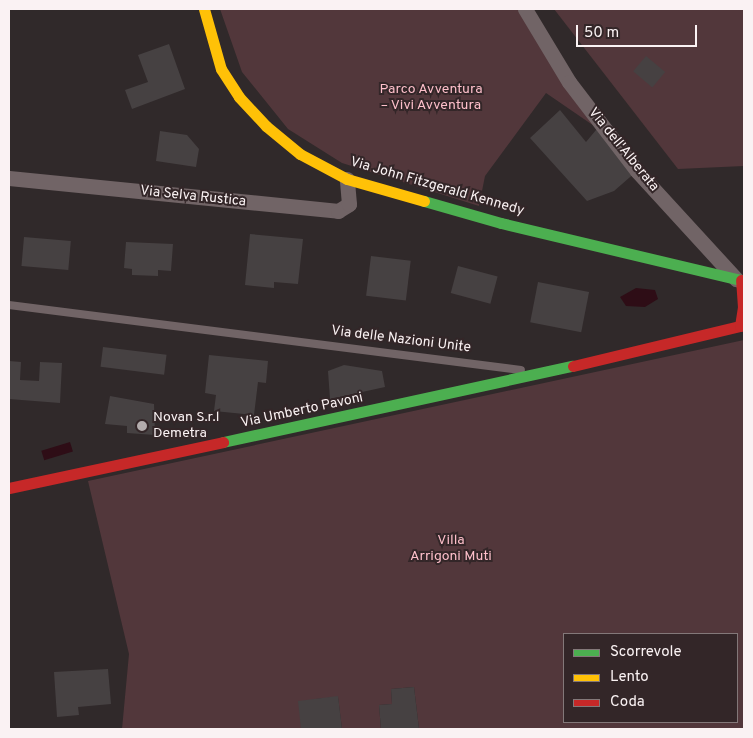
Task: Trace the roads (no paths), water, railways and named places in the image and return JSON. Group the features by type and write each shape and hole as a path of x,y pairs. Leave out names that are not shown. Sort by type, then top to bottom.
{"street":[{"name":"Via John Fitzgerald Kennedy","path":"204,9 221,68 239,97 266,126 300,154 347,179 501,223 741,280"},
{"name":"Via dell'Alberata","path":"525,9 569,82 637,171 741,280"},
{"name":"Via Selva Rustica","path":"9,178 338,211 348,204 347,179"},
{"name":"Via delle Nazioni Unite","path":"542,373 740,326 743,307 741,280"},
{"name":"Via Umberto Pavoni","path":"9,488 542,373"}],"lane":[{"name":"Via delle Nazioni Unite","path":"9,305 542,373"}],"place":[{"name":"Novan S.r.l Demetra","path":"142,426"}],"park label":[{"name":"Parco Avventura – Vivi Avventura","path":"431,98"},
{"name":"Villa Arrigoni Muti","path":"451,550"}]}
